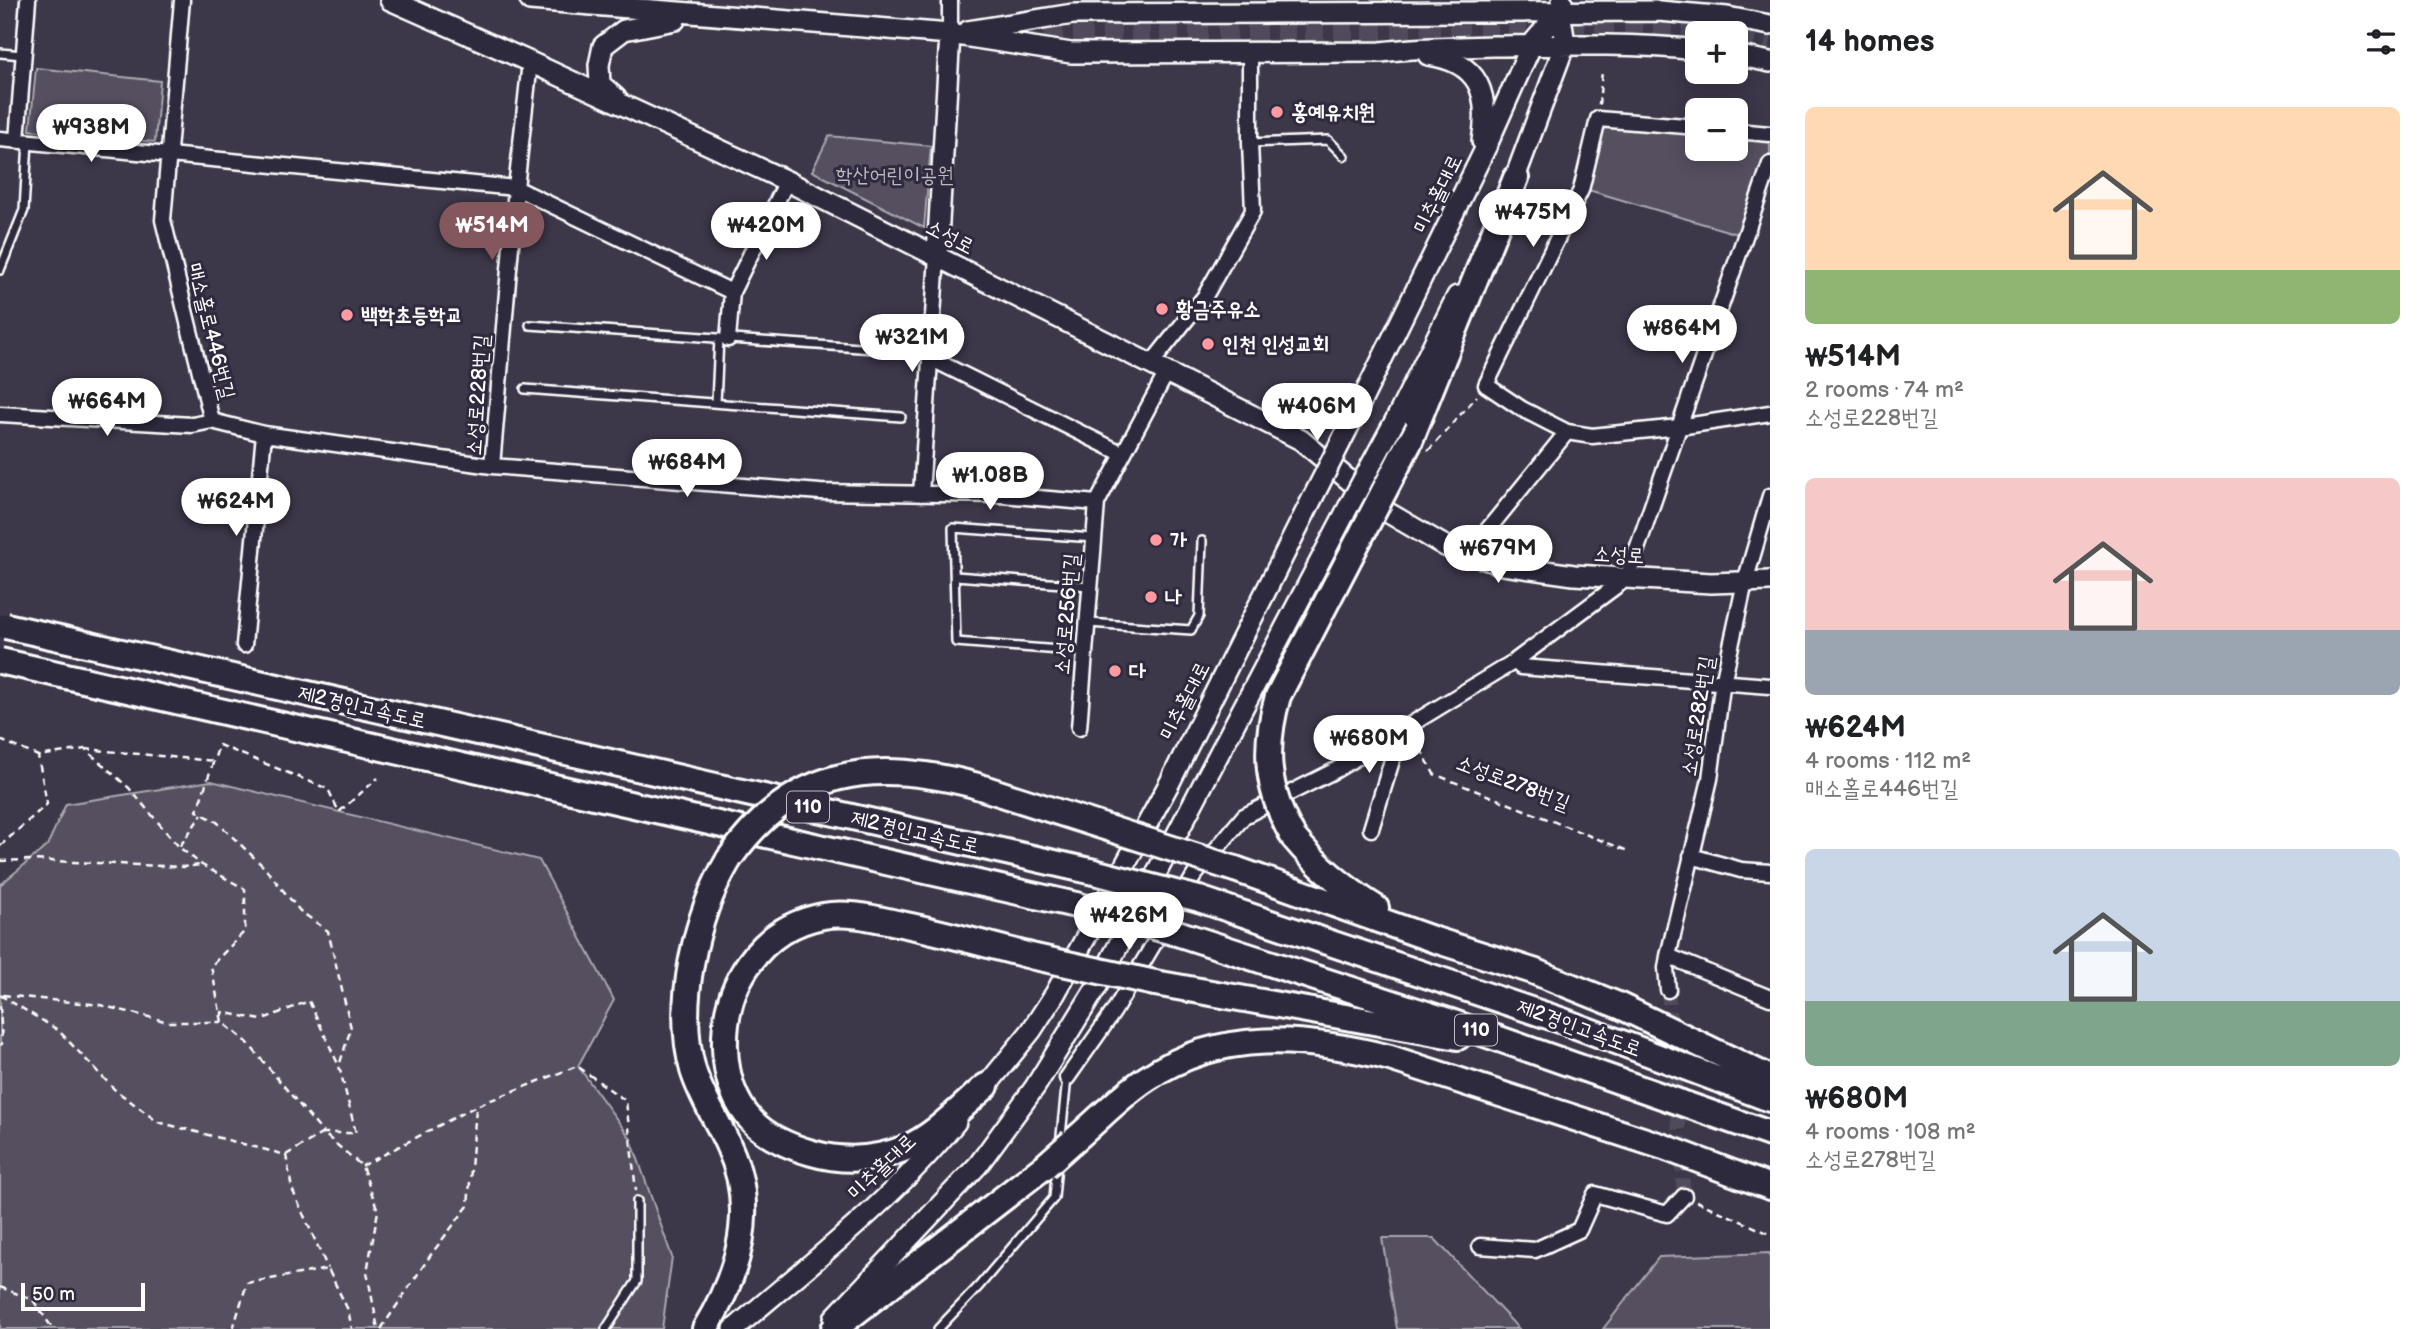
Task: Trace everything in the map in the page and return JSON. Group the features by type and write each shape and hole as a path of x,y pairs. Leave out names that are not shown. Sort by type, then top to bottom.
{"highway":[{"path":"1435,940 1353,894 1311,859 1294,838 1279,808 1269,769 1269,732 1278,696 1416,450 1516,178"},
{"name":"제2경인고속도로","path":"3,625 1094,872 1199,899 1563,1021 1770,1098"},
{"name":"제2경인고속도로","path":"0,661 1076,905 1180,934 1537,1051 1770,1134"},
{"path":"705,1329 722,1300 737,1263 743,1232 744,1202 736,1164 693,1069 688,1044 687,1003 693,952 714,885 729,859 763,818 799,792 840,778 877,771 895,771 932,774 985,788 1235,869 1435,940 1533,971 1620,1006 1770,1078"},
{"path":"986,1086 909,1147 888,1154 850,1159 802,1150 774,1139 761,1129 751,1120 735,1094 726,1065 725,1044 726,1018 732,994 762,946 791,926 825,916 842,915 883,920 1155,984 1537,1051"},
{"path":"834,1329 1045,1166 1128,1093 1171,1064 1223,1046 1255,1041 1291,1040 1353,1049 1390,1059 1664,1147 1770,1186"}],"main road":[{"name":"소성로","path":"390,0 787,181 1301,440 1387,512 1445,546 1503,565 1574,575 1711,583 1770,581"},
{"path":"530,0 950,34 1072,53 1381,52 1438,56 1456,62 1471,73 1481,88 1484,129 1477,164"},
{"path":"950,34 1073,14 1425,13 1561,6 1659,11 1770,25"},
{"path":"823,1329 978,1165 1035,1087 1096,988 1397,417 1516,178 1564,44 1561,6"},
{"name":"미추홀대로","path":"734,1329 888,1197 925,1160 1031,1031 1055,994 1170,782 1358,408 1477,164 1532,44 1561,6"},
{"path":"1653,45 1640,35 1639,23 1645,15 1659,11"},
{"path":"1425,13 1444,20 1448,28 1443,41 1427,47"},
{"path":"625,105 600,84 599,65 603,47 624,30 655,22 710,15"},
{"path":"937,256 950,34"},
{"path":"1381,52 1427,47 1532,44 1653,45 1685,49"},
{"path":"1748,57 1770,62"}],"street":[{"path":"23,140 28,0"},
{"name":"매소홀로446번길","path":"181,0 163,220 212,421 264,434 492,466"},
{"path":"950,0 950,34"},
{"name":"소성로256번길","path":"1079,728 1097,503 1124,454 1159,368 1205,296 1253,211 1250,52"},
{"name":"소성로228번길","path":"530,62 516,188 492,466 820,492 921,494"},
{"path":"1685,126 1598,119 1581,190 1486,385 1522,409 1567,432 1592,436 1679,428 1770,413"},
{"path":"1748,132 1770,134"},
{"path":"0,139 516,188 732,292"},
{"path":"1067,1078 1114,1011 1194,876 1244,816 1336,769 1515,661 1627,578 1770,164"},
{"path":"724,338 732,292 787,181"},
{"path":"937,256 921,494 1001,495 1097,503"},
{"path":"930,358 1124,454"},
{"path":"0,414 192,425 212,421"},
{"path":"1468,554 1567,432"},
{"path":"244,645 264,434"},
{"name":"소성로282번길","path":"1668,990 1668,956 1710,779 1723,682 1745,582 1770,496"},
{"path":"1515,661 1521,667 1770,686"},
{"path":"1371,829 1405,728"},
{"path":"1691,856 1741,870 1770,872"},
{"path":"1668,956 1770,998"},
{"path":"1480,1246 1535,1250 1579,1230 1595,1194 1667,1214 1684,1196"}],"lane":[{"path":"0,53 24,55"},
{"path":"0,270 24,210 23,140"},
{"path":"1250,143 1328,140 1343,156"},
{"path":"530,325 903,351"},
{"path":"716,403 724,338"},
{"path":"525,388 901,416"},
{"path":"1085,652 956,642 953,528 1094,538"},
{"path":"1087,623 1191,630 1199,616 1202,541"},
{"path":"955,576 1090,586"},
{"path":"937,1329 979,1286 1054,1198 1067,1078"},
{"path":"606,1329 638,1282 638,1201"}],"path":[{"path":"1598,119 1602,71"},
{"path":"1416,450 1486,385"},
{"name":"소성로278번길","path":"1405,728 1434,775 1628,851"},
{"path":"0,740 38,756 85,749 214,761"},
{"path":"339,1066 351,1028 328,931 300,911 264,867 217,822 197,811 219,745 328,789 339,812 378,778"},
{"path":"85,749 129,788 179,847 202,865 245,889 245,931 211,967 222,1022"},
{"path":"0,846 47,804 38,756"},
{"path":"179,847 202,814"},
{"path":"0,861 183,867 202,865"},
{"path":"0,995 58,1030 114,1089 158,1122 286,1155 323,1133 356,1133 339,1066 309,1001 261,1020 222,1012 222,1022"},
{"path":"0,995 100,1005 169,1022 222,1022 247,1042 323,1133 362,1166 378,1211 367,1272 379,1329"},
{"path":"0,1006 0,1045"},
{"path":"362,1166 476,1106 578,1066 626,1101 638,1201"},
{"path":"379,1329 468,1206 476,1106"},
{"path":"286,1155 292,1189 348,1310 352,1329"},
{"path":"1684,1196 1770,1234"},
{"path":"233,1329 247,1283 328,1269"},
{"path":"0,1287 33,1300 53,1329"}],"green space":[{"path":"36,68 160,81 155,142 30,130"},
{"path":"1599,121 1685,128 1685,161 1748,161 1748,133 1770,135 1770,158 1741,235 1585,189"},
{"name":"학산어린이공원","path":"829,136 931,146 924,228 812,171"},
{"path":"211,781 539,860 614,1000 578,1066 631,1139 672,1257 662,1329 0,1329 0,885 47,846 66,804"},
{"path":"1382,1238 1434,1238 1519,1329 1397,1329"},
{"path":"1770,1253 1770,1329 1603,1329 1659,1257"}],"tunnel":[{"path":"986,34 1660,28 1685,31"},
{"path":"1748,41 1770,46"},
{"path":"1668,990 1684,1196"}],"place":[{"name":"홍예유치원","path":"1277,112"},
{"name":"황금주유소","path":"1162,309"},
{"name":"백학초등학교","path":"347,315"},
{"name":"인천 인성교회","path":"1208,344"},
{"name":"가","path":"1156,540"},
{"name":"나","path":"1151,597"},
{"name":"다","path":"1115,671"}]}
